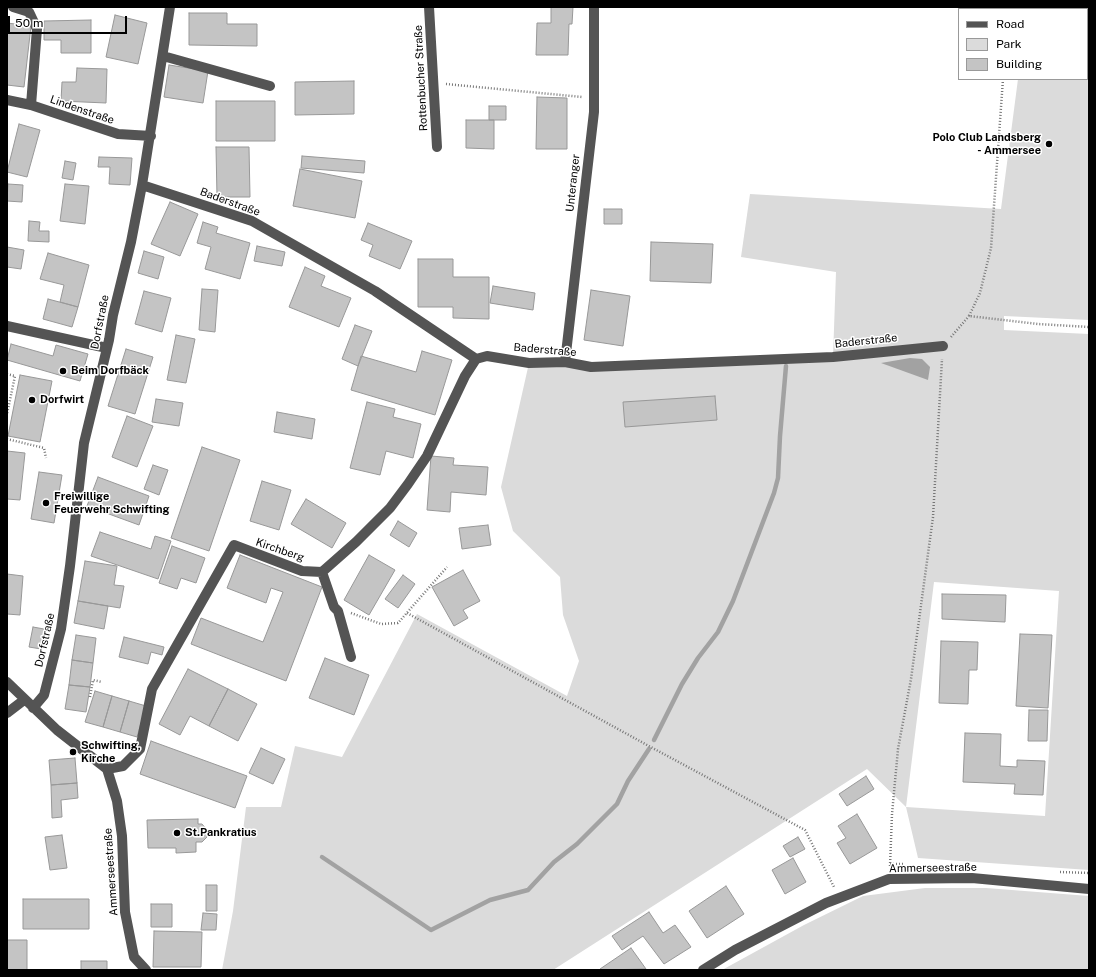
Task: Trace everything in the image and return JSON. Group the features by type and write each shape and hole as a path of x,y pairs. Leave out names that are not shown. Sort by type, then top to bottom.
{"street":[{"path":"13,7 29,12 37,29 31,105"},
{"name":"Dorfstraße","path":"33,708 44,695 61,629 70,566 84,443 107,348 118,292 131,242 151,136 170,7"},
{"name":"Rottenbucher Straße","path":"429,7 437,147"},
{"name":"Unteranger","path":"565,362 594,112 594,7"},
{"path":"163,56 270,86"},
{"name":"Lindenstraße","path":"7,100 31,105 118,134 151,136"},
{"name":"Baderstraße","path":"142,185 252,221 375,291 476,360 487,356 528,363 565,362 591,367 833,357 943,346"},
{"path":"7,326 107,348"},
{"path":"351,657 338,611 334,607 322,572 356,542 390,508 408,484 427,456 464,376 476,360"},
{"name":"Kirchberg","path":"107,769 123,766 140,749 152,689 234,545 302,571 322,572"},
{"path":"7,682 33,708 107,769"},
{"path":"7,713 24,700"},
{"name":"Ammerseestraße","path":"107,769 117,800 122,836 125,912 134,957 146,970"},
{"name":"Ammerseestraße","path":"703,970 735,950 839,897 889,879 972,878 1089,889"}],"path":[{"path":"889,879 892,814 898,749 911,679 933,517 943,346 969,316 980,292 991,248 1003,80"},
{"path":"434,83 594,98"},
{"path":"969,316 1038,324 1089,327"},
{"path":"7,374 15,376 7,414"},
{"path":"7,439 44,448 46,458"},
{"path":"334,607 381,624 398,623 447,567"},
{"path":"407,613 805,830 839,897"},
{"path":"90,697 94,680 102,682"}],"green space":[{"path":"1028,7 1089,7 1089,320 1004,316 1004,330 1089,334 1089,870 918,858 906,807 867,769 553,970 222,970 233,911 246,807 281,807 295,746 342,757 417,614 567,696 579,661 563,615 560,577 513,531 501,487 529,363 591,367 833,357 836,272 741,257 750,194 1001,209 1018,80 1088,80 1088,8","holes":["934,582 1059,591 1045,816 906,807"]},
{"path":"925,888 986,888 1089,896 1089,970 722,970 804,925 863,896"}],"shaded area":[{"path":"910,358 922,359 930,367 928,380 881,363"}],"building":[{"path":"551,7 573,7 572,24 569,24 568,55 536,55 537,23 551,23"},
{"path":"189,13 227,13 227,24 257,24 257,46 189,45"},
{"path":"115,15 147,23 138,64 106,57"},
{"path":"91,20 91,53 61,53 61,40 44,40 44,21"},
{"path":"7,23 31,26 24,87 7,85"},
{"path":"169,65 208,71 203,103 164,97"},
{"path":"77,68 107,69 106,103 61,101 62,82 76,82"},
{"path":"354,81 354,114 295,115 295,82"},
{"path":"537,97 567,98 567,149 536,149"},
{"path":"216,101 275,101 275,141 216,141"},
{"path":"489,106 506,106 506,120 489,120"},
{"path":"466,120 494,120 494,149 466,148"},
{"path":"19,124 40,130 27,177 7,172"},
{"path":"216,147 249,147 250,197 217,197"},
{"path":"302,156 365,161 364,173 301,168"},
{"path":"99,157 132,158 130,185 109,184 110,167 98,167"},
{"path":"65,161 76,163 73,180 62,178"},
{"path":"300,169 362,181 355,218 293,206"},
{"path":"8,184 23,185 22,202 7,201"},
{"path":"65,184 89,186 85,224 60,221"},
{"path":"170,202 198,214 180,256 151,244"},
{"path":"604,209 622,209 622,224 604,224"},
{"path":"29,221 40,222 39,231 49,231 49,242 28,241"},
{"path":"203,222 218,227 216,233 250,243 240,279 205,269 211,247 197,243"},
{"path":"368,223 412,241 400,269 369,256 373,245 361,240"},
{"path":"651,242 713,244 711,283 650,281"},
{"path":"257,246 285,252 282,266 254,261"},
{"path":"7,247 24,250 21,269 7,267"},
{"path":"144,251 164,257 158,279 138,273"},
{"path":"48,253 89,265 78,307 60,302 64,285 40,279"},
{"path":"418,259 453,259 453,277 489,277 489,319 453,318 453,307 418,307"},
{"path":"305,267 325,276 321,286 351,298 339,327 289,307"},
{"path":"493,286 535,293 533,310 490,303"},
{"path":"202,289 218,290 215,332 199,330"},
{"path":"591,290 630,296 623,346 584,340"},
{"path":"144,291 171,298 162,332 135,324"},
{"path":"48,299 78,307 72,327 43,319"},
{"path":"355,325 372,331 358,366 342,359"},
{"path":"176,335 195,339 186,383 167,380"},
{"name":"Beim Dorfbäck","path":"11,344 53,356 56,345 88,354 80,381 7,360"},
{"path":"126,349 153,357 135,414 108,406"},
{"path":"422,351 452,360 435,415 351,390 361,356 416,372"},
{"path":"20,375 52,381 40,442 8,436"},
{"path":"715,396 717,420 625,427 623,402"},
{"path":"156,399 183,403 179,426 152,422"},
{"path":"367,402 395,409 393,417 421,424 413,458 386,451 380,475 350,468"},
{"path":"277,412 315,419 312,439 274,432"},
{"path":"127,416 153,426 137,467 112,457"},
{"path":"202,447 240,460 209,551 171,538"},
{"path":"7,451 25,453 20,500 7,499"},
{"path":"431,456 454,458 453,465 488,467 486,495 451,492 450,512 427,510"},
{"path":"153,465 168,470 159,495 144,489"},
{"name":"Freiwillige Feuerwehr Schwifting","path":"39,472 62,475 54,523 31,519"},
{"path":"98,477 149,496 139,525 87,506"},
{"path":"262,481 291,490 279,530 250,521"},
{"path":"306,499 346,523 332,548 291,524"},
{"path":"398,521 417,533 409,547 390,535"},
{"path":"488,525 491,545 462,549 459,528"},
{"path":"100,532 151,549 155,536 171,541 158,579 91,556"},
{"path":"172,546 205,558 196,583 181,578 177,589 159,583"},
{"path":"240,555 322,587 286,681 191,644 201,618 263,642 283,592 271,588 266,603 227,588"},
{"path":"369,555 395,570 369,615 344,600"},
{"path":"85,561 117,566 114,585 124,586 120,608 78,601"},
{"path":"463,570 480,601 463,610 468,618 454,626 432,587"},
{"path":"7,574 23,576 20,615 7,614"},
{"path":"403,575 415,584 398,608 385,599"},
{"path":"942,594 1006,595 1005,622 942,619"},
{"path":"78,601 108,606 104,629 74,623"},
{"path":"33,627 44,629 41,649 29,647"},
{"path":"1020,634 1052,635 1048,708 1016,706"},
{"path":"76,635 96,638 93,663 72,660"},
{"path":"124,637 164,647 162,655 151,652 148,664 119,657"},
{"path":"941,641 978,642 977,670 969,670 968,704 939,703"},
{"path":"325,658 369,675 354,715 309,698"},
{"path":"72,660 93,663 90,687 69,685"},
{"path":"188,669 228,689 209,726 190,716 180,735 159,724"},
{"path":"69,685 90,687 86,712 65,709"},
{"path":"228,689 257,704 238,741 209,726"},
{"path":"95,691 112,696 103,727 85,722"},
{"path":"112,696 129,701 120,732 103,727"},
{"path":"129,701 146,706 137,737 120,732"},
{"path":"1029,710 1048,710 1047,741 1028,741"},
{"path":"965,733 1001,734 1000,766 1017,767 1017,760 1045,761 1043,795 1014,794 1015,784 963,782"},
{"path":"151,741 247,776 235,808 140,774"},
{"path":"261,748 285,759 273,784 249,773"},
{"path":"75,758 77,783 51,785 49,760"},
{"path":"866,776 874,789 847,806 839,794"},
{"path":"77,783 78,798 61,800 62,817 52,818 51,785"},
{"path":"857,814 877,848 850,864 837,843 846,838 838,826"},
{"name":"St.Pankratius","path":"198,819 198,824 202,824 207,830 207,837 202,842 196,842 196,852 176,853 176,848 148,848 147,820"},
{"path":"62,835 67,868 50,870 45,837"},
{"path":"798,837 805,849 790,857 783,846"},
{"path":"793,858 806,882 785,894 772,870"},
{"path":"206,885 217,885 217,911 206,911"},
{"path":"726,886 744,914 707,938 689,911"},
{"path":"23,899 89,899 89,929 23,929"},
{"path":"151,904 172,904 172,927 151,927"},
{"path":"649,912 663,933 675,925 691,947 664,964 643,936 622,950 612,936"},
{"path":"203,913 217,914 216,930 201,930"},
{"path":"154,931 202,932 201,967 153,967"},
{"path":"7,940 27,940 27,970 7,970"},
{"path":"631,948 646,969 600,969"},
{"path":"81,961 107,961 107,970 81,970"}],"waterway":[{"path":"654,740 682,684 698,658 718,632 733,601 774,493 778,478 786,366"},
{"path":"322,857 431,930 490,900 528,890 554,862 577,844 617,804 628,781 649,749"}],"place":[{"name":"Polo Club Landsberg - Ammersee","path":"1049,144"},
{"name":"Beim Dorfbäck","path":"63,371"},
{"name":"Dorfwirt","path":"32,400"},
{"name":"Freiwillige Feuerwehr Schwifting","path":"46,503"},
{"name":"Schwifting, Kirche","path":"73,752"},
{"name":"St.Pankratius","path":"177,833"}]}
